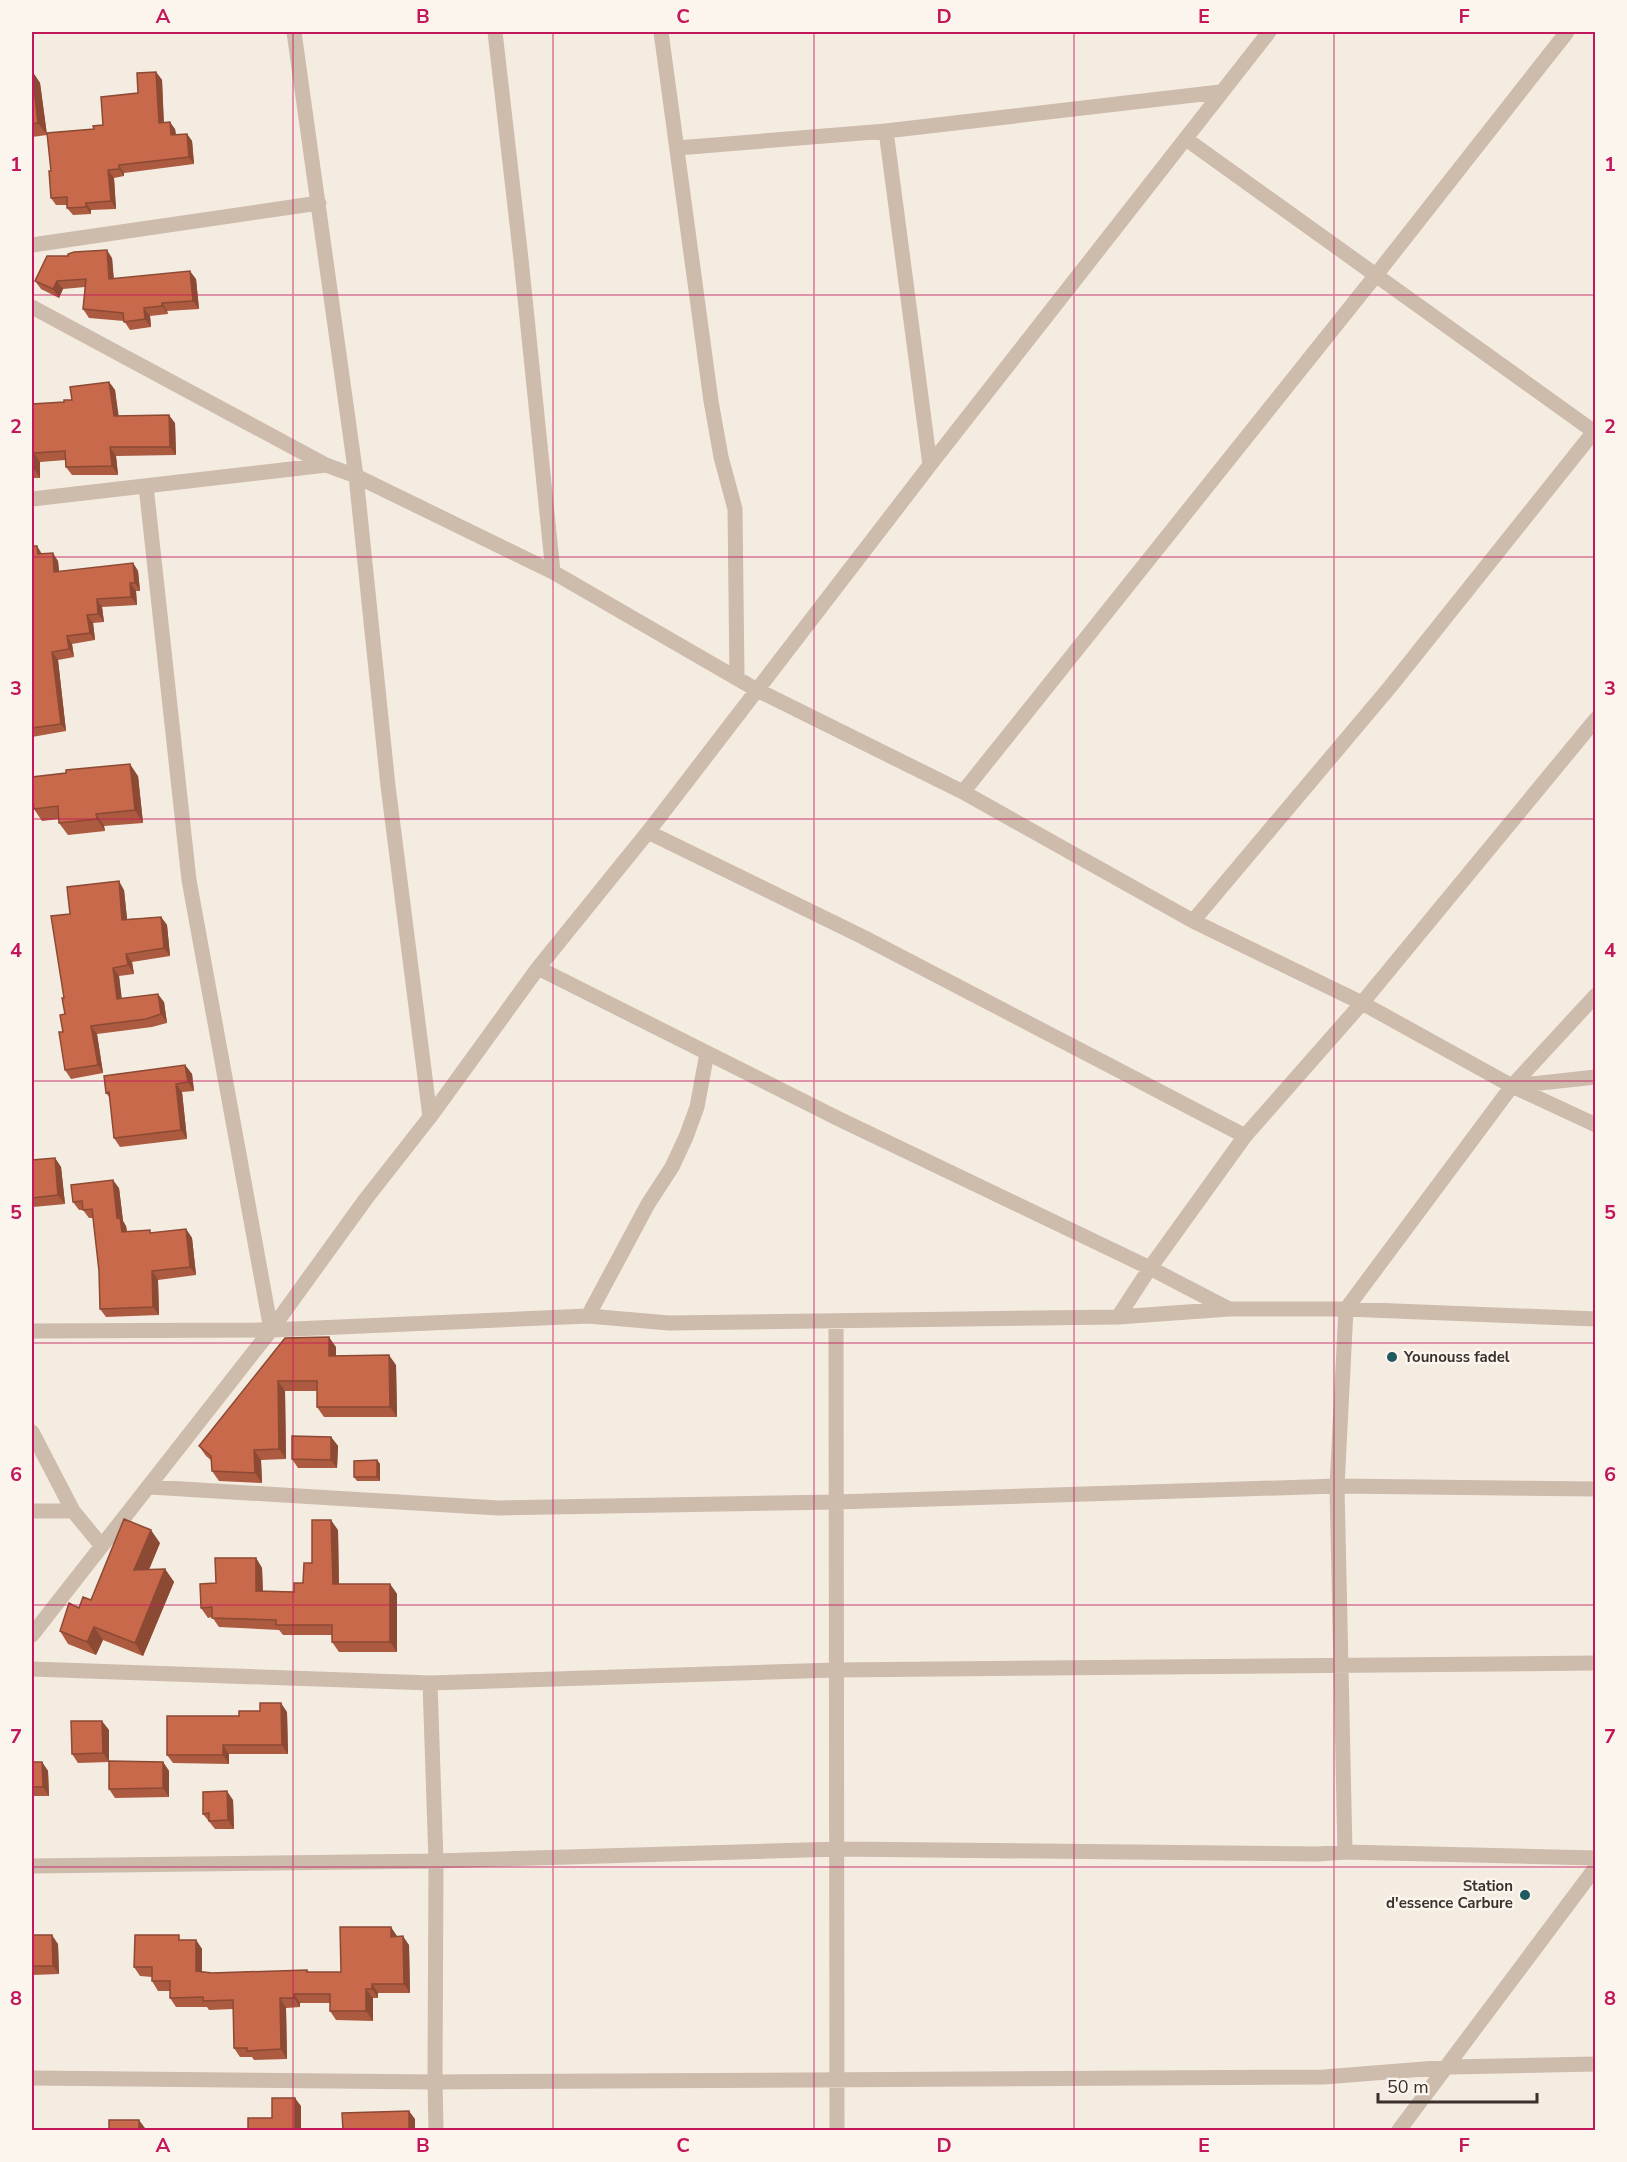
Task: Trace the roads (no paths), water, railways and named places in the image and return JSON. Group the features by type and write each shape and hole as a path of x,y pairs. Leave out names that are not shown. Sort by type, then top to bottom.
{"street":[{"path":"294,32 356,476 388,786 430,1118"},
{"path":"495,32 553,572"},
{"path":"661,32 711,401 721,457 735,509 737,678"},
{"path":"32,1635 271,1330 365,1200 430,1118 538,968 648,832 930,465 1269,32"},
{"path":"963,792 1567,32"},
{"path":"677,148 886,131 1220,92"},
{"path":"886,131 930,465"},
{"path":"1185,139 1595,431 1390,687 1193,921"},
{"path":"32,244 319,203"},
{"path":"32,307 326,465 356,476 553,572 757,690 963,792 1193,921 1362,1003 1512,1086 1596,1125"},
{"path":"32,499 326,465"},
{"path":"146,486 189,880 271,1330"},
{"path":"1118,1317 1150,1268 1245,1136 1362,1003 1596,719"},
{"path":"648,832 863,937 1245,1136"},
{"path":"538,968 706,1053 1150,1268 1229,1309"},
{"path":"1345,1852 1337,1486 1346,1309 1512,1086 1596,995"},
{"path":"588,1316 682,1147 697,1107 706,1053"},
{"path":"1512,1086 1596,1077"},
{"path":"32,1331 271,1330 588,1316 669,1323 1118,1317 1229,1309 1346,1309 1596,1319"},
{"path":"836,1321 837,2130"},
{"path":"32,1432 73,1511 101,1545"},
{"path":"150,1487 498,1508 836,1502 1337,1486 1596,1489"},
{"path":"32,1511 73,1511"},
{"path":"32,1669 430,1683 836,1670 1596,1663"},
{"path":"430,1683 436,1861 436,2130"},
{"path":"32,1866 436,1861 838,1849 1318,1854 1345,1852 1596,1858"},
{"path":"1399,2130 1449,2067 1596,1868"},
{"path":"32,2078 435,2082 1324,2077 1449,2067 1596,2064"}],"place":[{"name":"Younouss fadel","path":"1392,1357"},
{"name":"Station d'essence Carbure","path":"1525,1895"}]}
